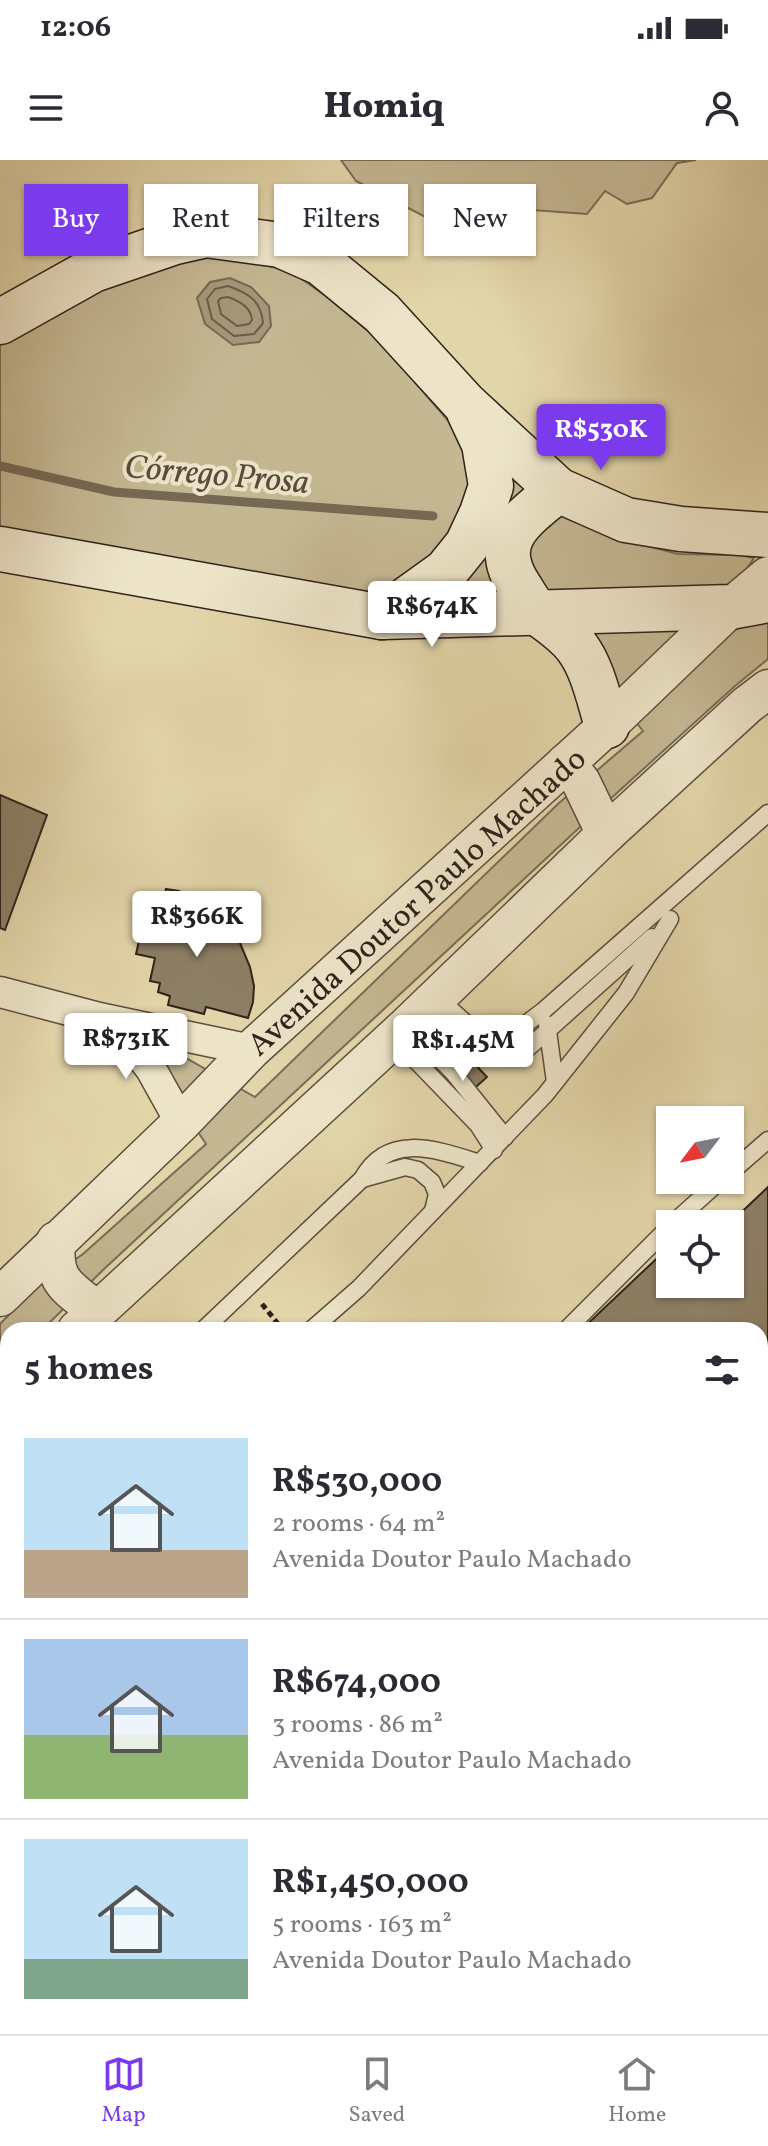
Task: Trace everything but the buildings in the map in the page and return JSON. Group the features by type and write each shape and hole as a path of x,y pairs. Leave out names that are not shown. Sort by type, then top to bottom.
{"main road":[{"path":"0,322 93,270 175,242 206,235 280,245 321,263 382,313 465,404 558,490 626,520 681,529 768,535"},
{"path":"382,617 446,571 467,545 482,513 491,486 484,444 465,404"},
{"path":"558,490 522,520 512,534 508,556 512,576 536,612 562,630 578,648 607,726"},
{"path":"0,549 382,617 750,603"}],"street":[{"name":"Avenida Doutor Paulo Machado","path":"0,1297 181,1123 251,1050 607,726 750,603 768,576"},
{"path":"56,1241 56,1268 87,1320 400,1032 606,834 768,689"},
{"path":"566,763 581,782 606,834"},
{"path":"0,992 99,1018 251,1050"},
{"path":"99,1018 133,1046 151,1069 181,1123"}],"lane":[{"path":"490,1045 543,1011 664,914 768,813"},
{"path":"437,997 490,1045 507,1056 515,1056 640,950 664,914"},
{"path":"320,1322 359,1288 555,1082 626,993 664,914"},
{"path":"543,1011 549,1030 555,1082"},
{"path":"400,1032 478,1125 500,1143"},
{"path":"744,1161 768,1140"},
{"path":"211,1322 362,1179 378,1157 397,1149 421,1148 480,1163"},
{"path":"362,1179 405,1167 418,1170 432,1182 437,1194 433,1211"},
{"path":"688,1210 705,1194"},
{"path":"574,1322 656,1240"}],"path":[{"path":"260,1301 277,1322"}],"shaded area":[{"path":"341,160 696,160 677,163 652,198 627,204 605,191 587,214 536,210 536,184 424,184 424,216 408,208 408,184 362,184 356,181"},
{"path":"203,256 227,256 290,271 380,341 450,423 513,480 564,517 613,537 678,554 754,558 734,588 362,599 0,536 0,340 100,283"},
{"path":"768,613 768,659 608,801 50,1322 2,1322 38,1285 83,1254 206,1144 144,1045 177,1053 255,1097 559,803 643,731 611,691 587,629"}],"water":[{"path":"230,278 251,287 269,306 271,326 259,342 233,345 205,324 197,298 210,282"}],"waterway":[{"name":"Córrego Prosa","path":"0,466 114,492 433,516"}]}
